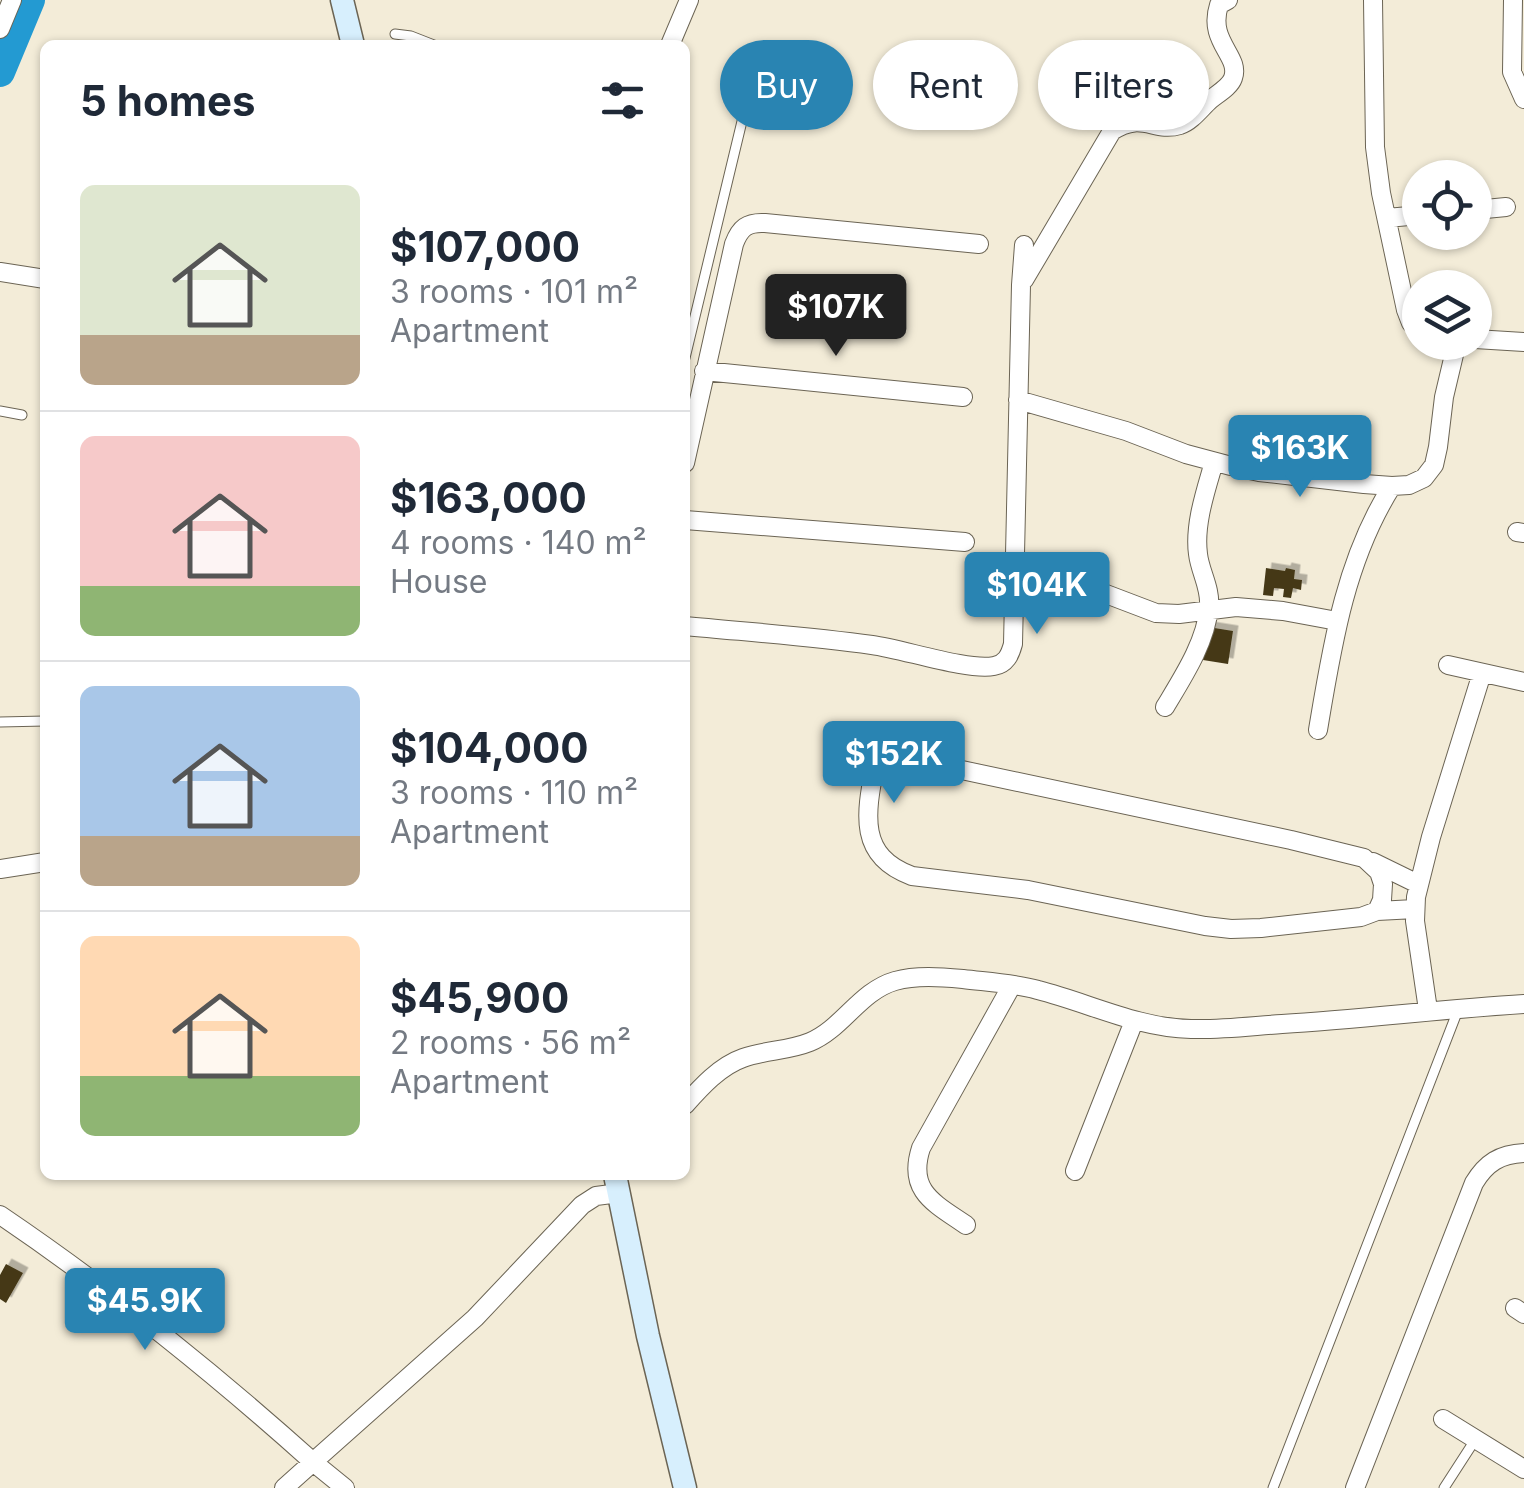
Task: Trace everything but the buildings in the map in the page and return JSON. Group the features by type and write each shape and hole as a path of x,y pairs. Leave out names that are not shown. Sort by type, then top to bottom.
{"main road":[{"path":"342,0 352,40"},
{"path":"617,1184 685,1488"}],"street":[{"path":"0,29 12,0"},
{"path":"672,40 689,0"},
{"path":"1373,0 1376,147 1402,292"},
{"path":"1513,0 1512,72 1524,99"},
{"path":"1021,286 1112,131 1124,123 1140,120 1180,125 1234,77 1234,64 1216,32 1219,2"},
{"path":"1492,208 1506,207"},
{"path":"1386,218 1402,217"},
{"path":"690,439 734,244 738,232 746,225 765,223 979,244"},
{"path":"690,627 874,645 973,666 1002,664 1010,656 1024,245"},
{"path":"0,272 40,278"},
{"path":"1492,340 1524,342"},
{"path":"1018,400 1126,431 1214,462 1259,472 1409,485 1424,478 1434,466 1453,360"},
{"path":"704,370 963,398"},
{"path":"1164,706 1203,633 1209,611 1210,594 1197,548 1214,462"},
{"path":"1318,730 1337,621 1362,541 1392,486"},
{"path":"690,520 964,542"},
{"path":"1085,586 1156,612 1179,614 1236,607 1337,621"},
{"path":"1448,665 1524,682"},
{"path":"1428,1010 1415,922 1418,884 1482,674"},
{"path":"1415,909 1377,910 1361,917 1231,929 1028,890 912,876 883,860 871,842 868,828 875,765 884,759 910,760 1272,836 1364,858 1418,884"},
{"path":"1364,858 1380,872 1382,900 1377,910"},
{"path":"0,869 40,863"},
{"path":"690,1100 703,1085 742,1058 811,1042 870,994 890,982 910,977 1012,984 1134,1021 1196,1030 1524,1004"},
{"path":"966,1225 922,1190 916,1162 1012,984"},
{"path":"1075,1170 1134,1021"},
{"path":"1355,1488 1474,1184 1482,1169 1494,1159 1524,1154"},
{"path":"284,1488 476,1318 582,1205 617,1184"},
{"path":"0,1215 198,1365 345,1488"},
{"path":"1443,1419 1524,1469"}],"lane":[{"path":"395,34 421,40"},
{"path":"690,337 740,130"},
{"path":"0,411 22,415"},
{"path":"0,722 40,721"},
{"path":"1273,1488 1459,1008"},
{"path":"1444,1488 1475,1439"}],"waterway":[{"path":"0,72 30,0"}]}
